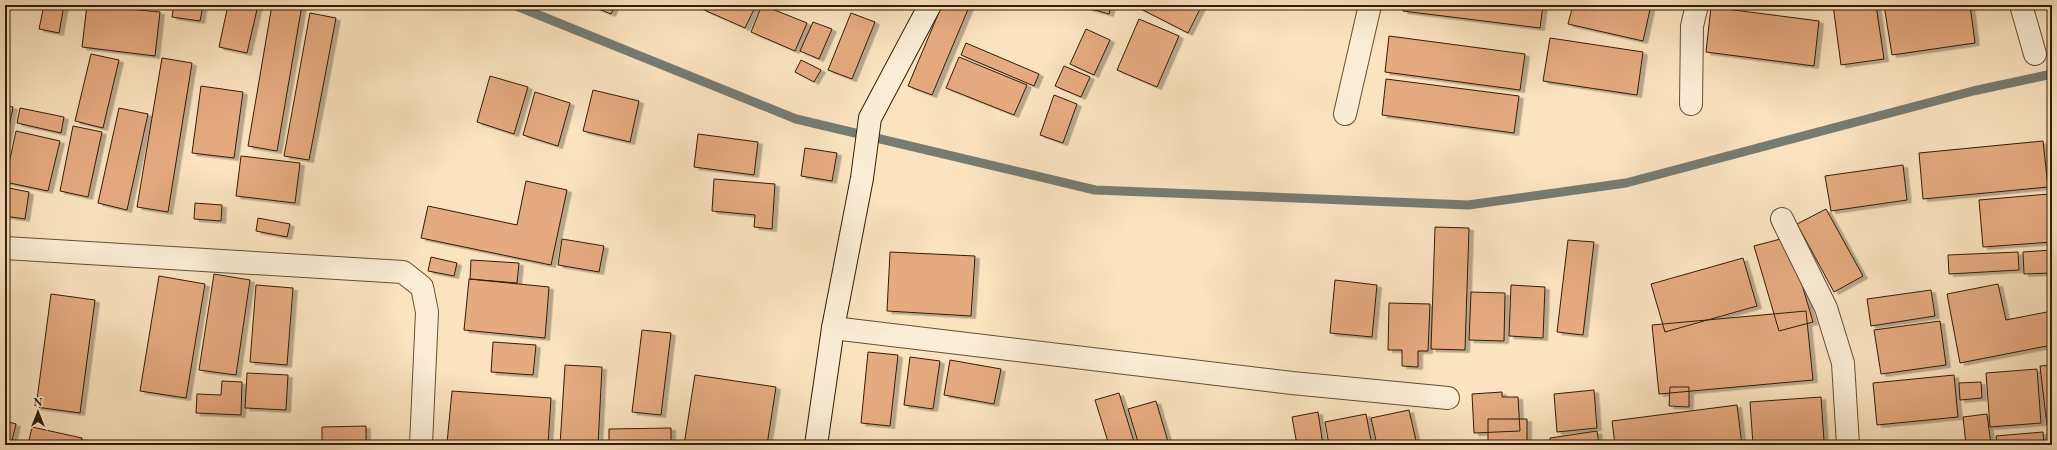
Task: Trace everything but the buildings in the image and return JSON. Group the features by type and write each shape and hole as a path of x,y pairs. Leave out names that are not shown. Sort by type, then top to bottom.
{"street":[{"path":"816,445 834,328 862,178 870,118 930,5"},
{"path":"1345,114 1370,5"},
{"path":"1691,104 1692,26 1697,5"},
{"path":"2021,5 2035,54"},
{"path":"1782,219 1826,308 1843,363 1848,445"},
{"path":"5,248 403,272 422,286 427,312 421,445"},
{"path":"834,328 1292,383 1448,398"}],"waterway":[{"path":"514,5 796,119 1095,190 1468,205 1626,183 1973,91 2052,74"}]}
